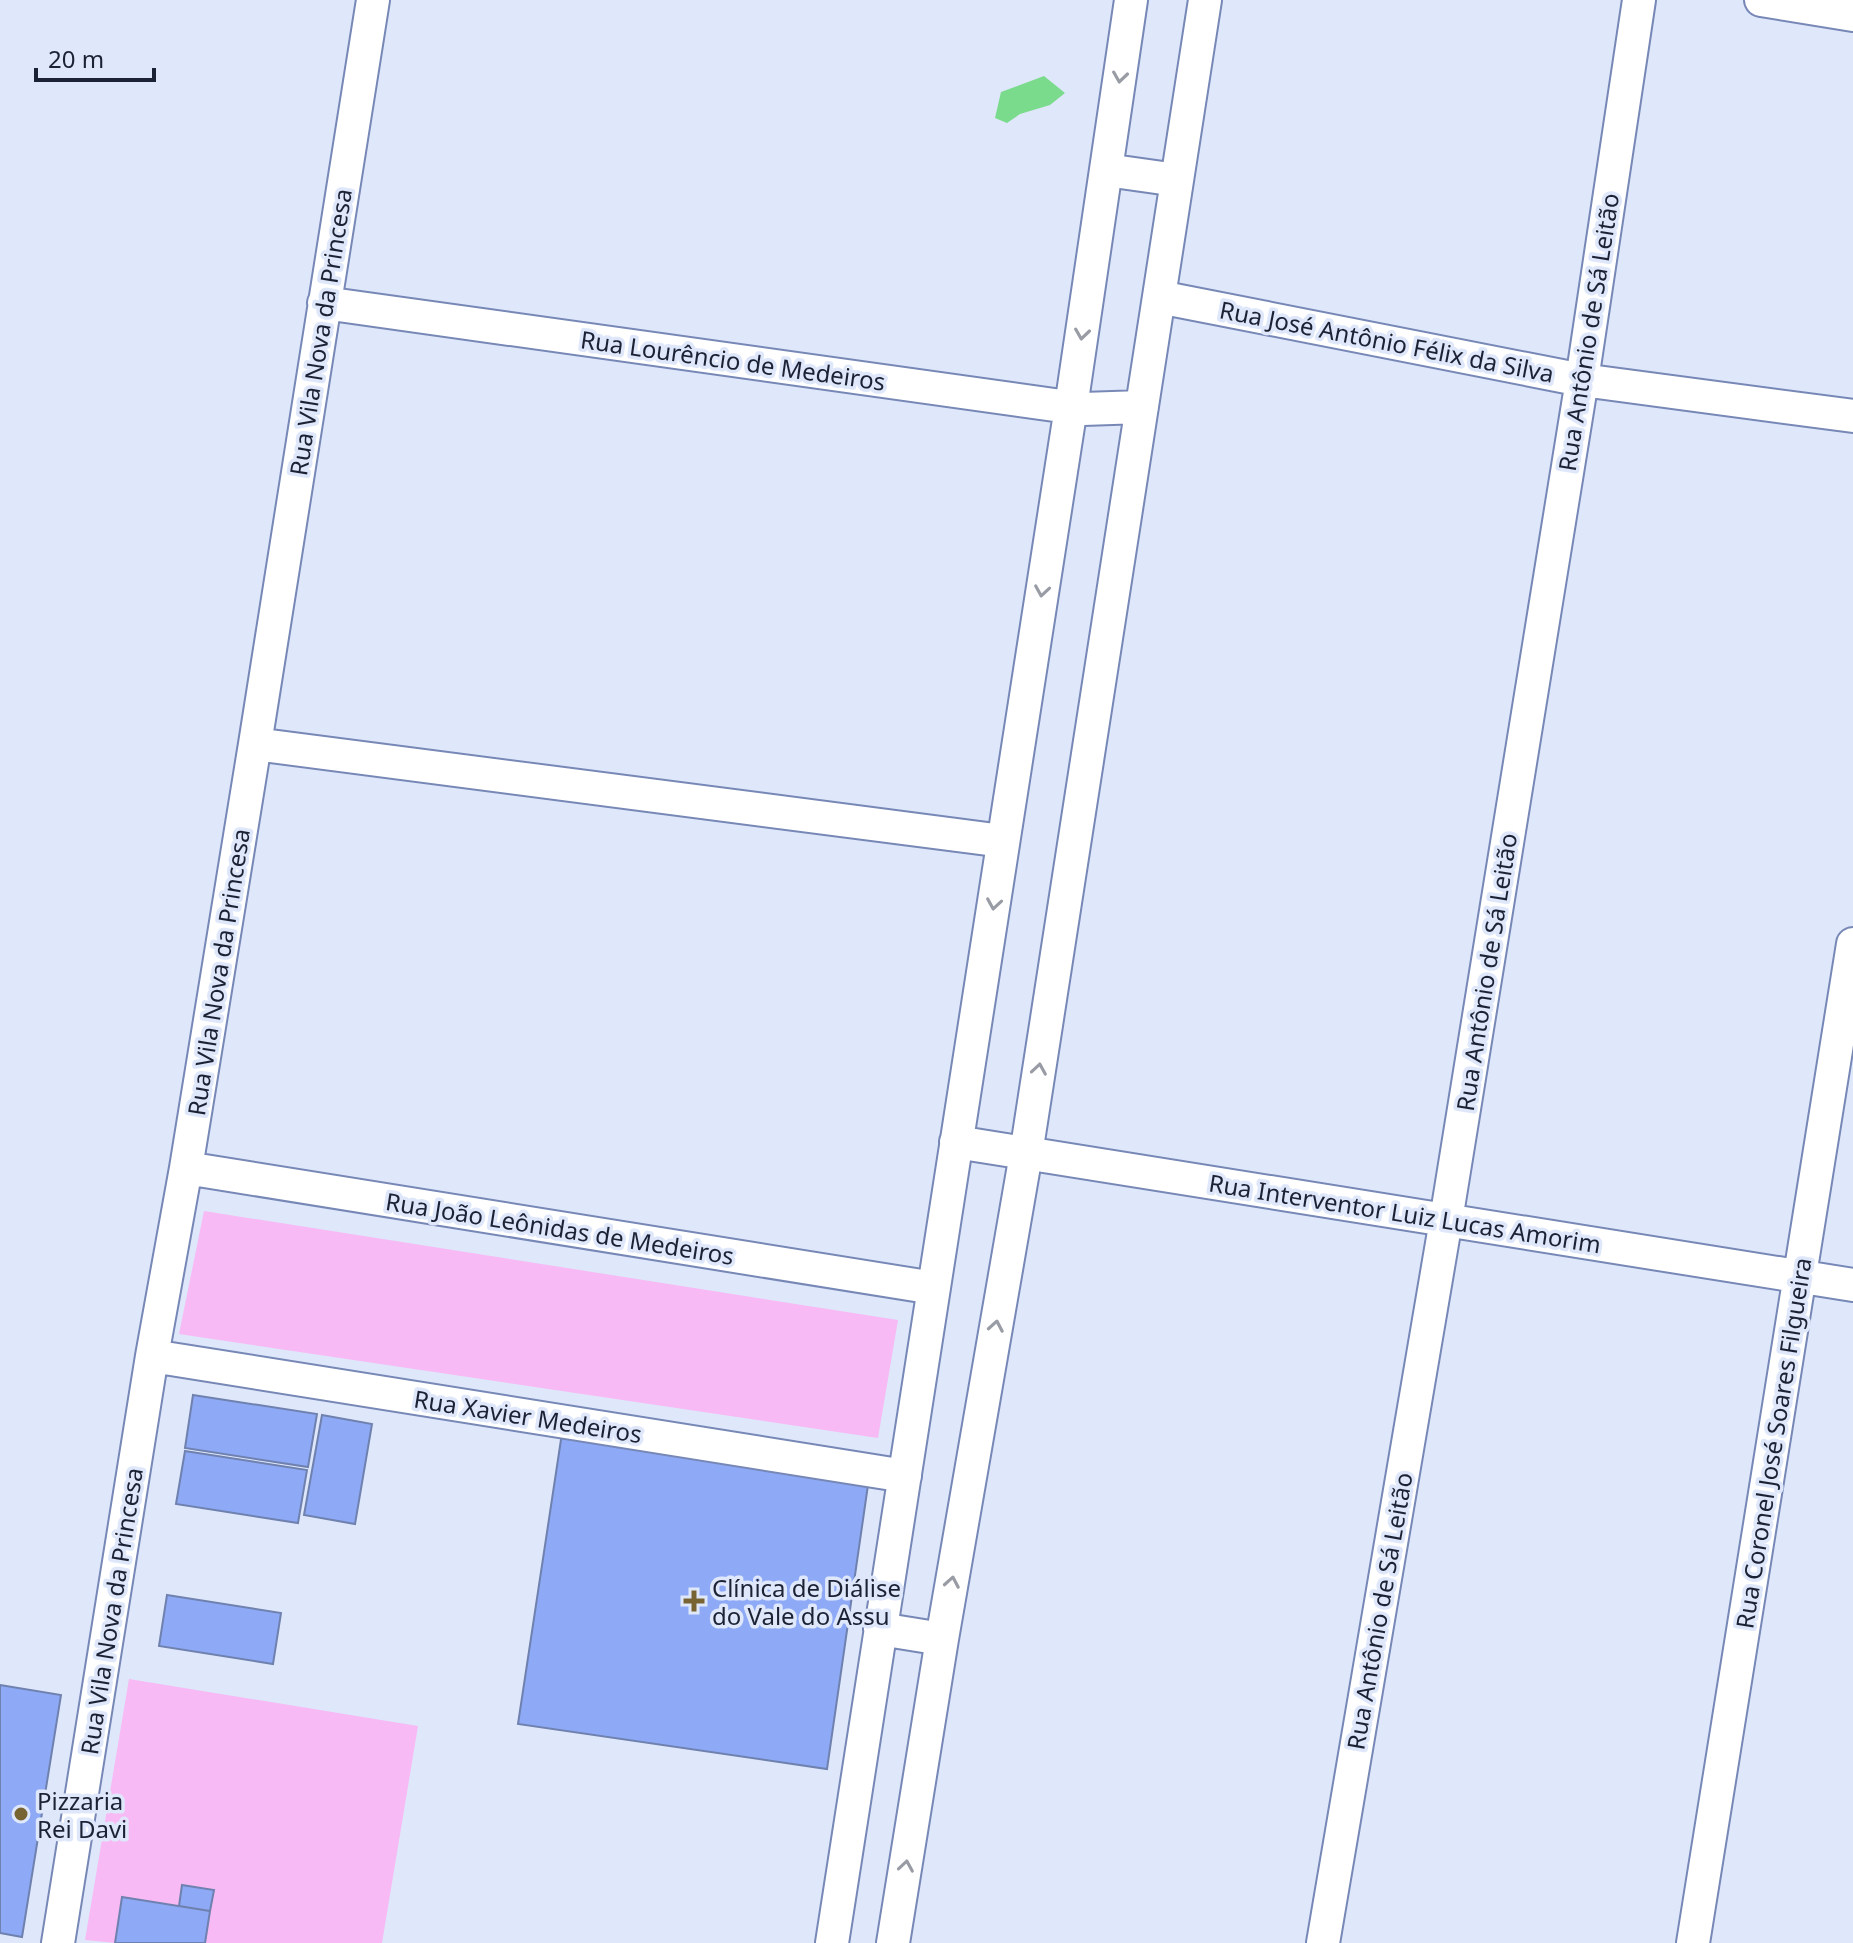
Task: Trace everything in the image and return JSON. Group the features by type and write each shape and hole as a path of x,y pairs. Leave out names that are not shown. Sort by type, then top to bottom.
{"street":[{"name":"Rua Vila Nova da Princesa","path":"58,1943 152,1356 255,744 373,0"},
{"path":"832,1943 1071,407 1131,0"},
{"path":"893,1943 1026,1154 1205,0"},
{"name":"Rua Antônio de Sá Leitão","path":"1323,1943 1446,1220 1582,380 1639,0"},
{"path":"1761,0 1853,15"},
{"path":"1106,170 1177,180"},
{"name":"Rua José Antônio Félix da Silva","path":"1159,297 1582,380 1853,416"},
{"name":"Rua Lourêncio de Medeiros","path":"324,303 1083,409 1142,407"},
{"path":"255,744 1003,841"},
{"name":"Rua Coronel José Soares Filgueira","path":"1693,1943 1853,944"},
{"name":"Rua Interventor Luiz Lucas Amorim","path":"956,1142 1853,1285"},
{"name":"Rua João Leônidas de Medeiros","path":"186,1168 934,1288"},
{"name":"Rua Xavier Medeiros","path":"152,1356 905,1476"},
{"path":"880,1629 942,1639"}],"shaded area":[{"path":"1044,76 1065,93 1050,105 1020,114 1007,123 995,118 1001,92"},
{"path":"204,1211 898,1320 878,1438 179,1334"},
{"path":"129,1679 418,1726 382,1943 115,1943 85,1940"}],"building":[{"path":"193,1395 317,1414 308,1467 185,1448"},
{"path":"322,1415 372,1424 355,1524 304,1515"},
{"name":"Clínica de Diálise do Vale do Assu","path":"562,1433 869,1478 827,1769 518,1724"},
{"path":"185,1451 307,1470 298,1523 176,1504"},
{"path":"167,1595 281,1613 273,1664 159,1646"},
{"name":"Pizzaria Rei Davi","path":"0,1685 61,1695 22,1937 0,1933"},
{"path":"182,1885 214,1890 210,1911 179,1906"},
{"path":"122,1897 210,1911 205,1943 115,1943"}],"place":[{"name":"Clínica de Diálise do Vale do Assu","path":"694,1601"},
{"name":"Pizzaria Rei Davi","path":"21,1814"}]}
